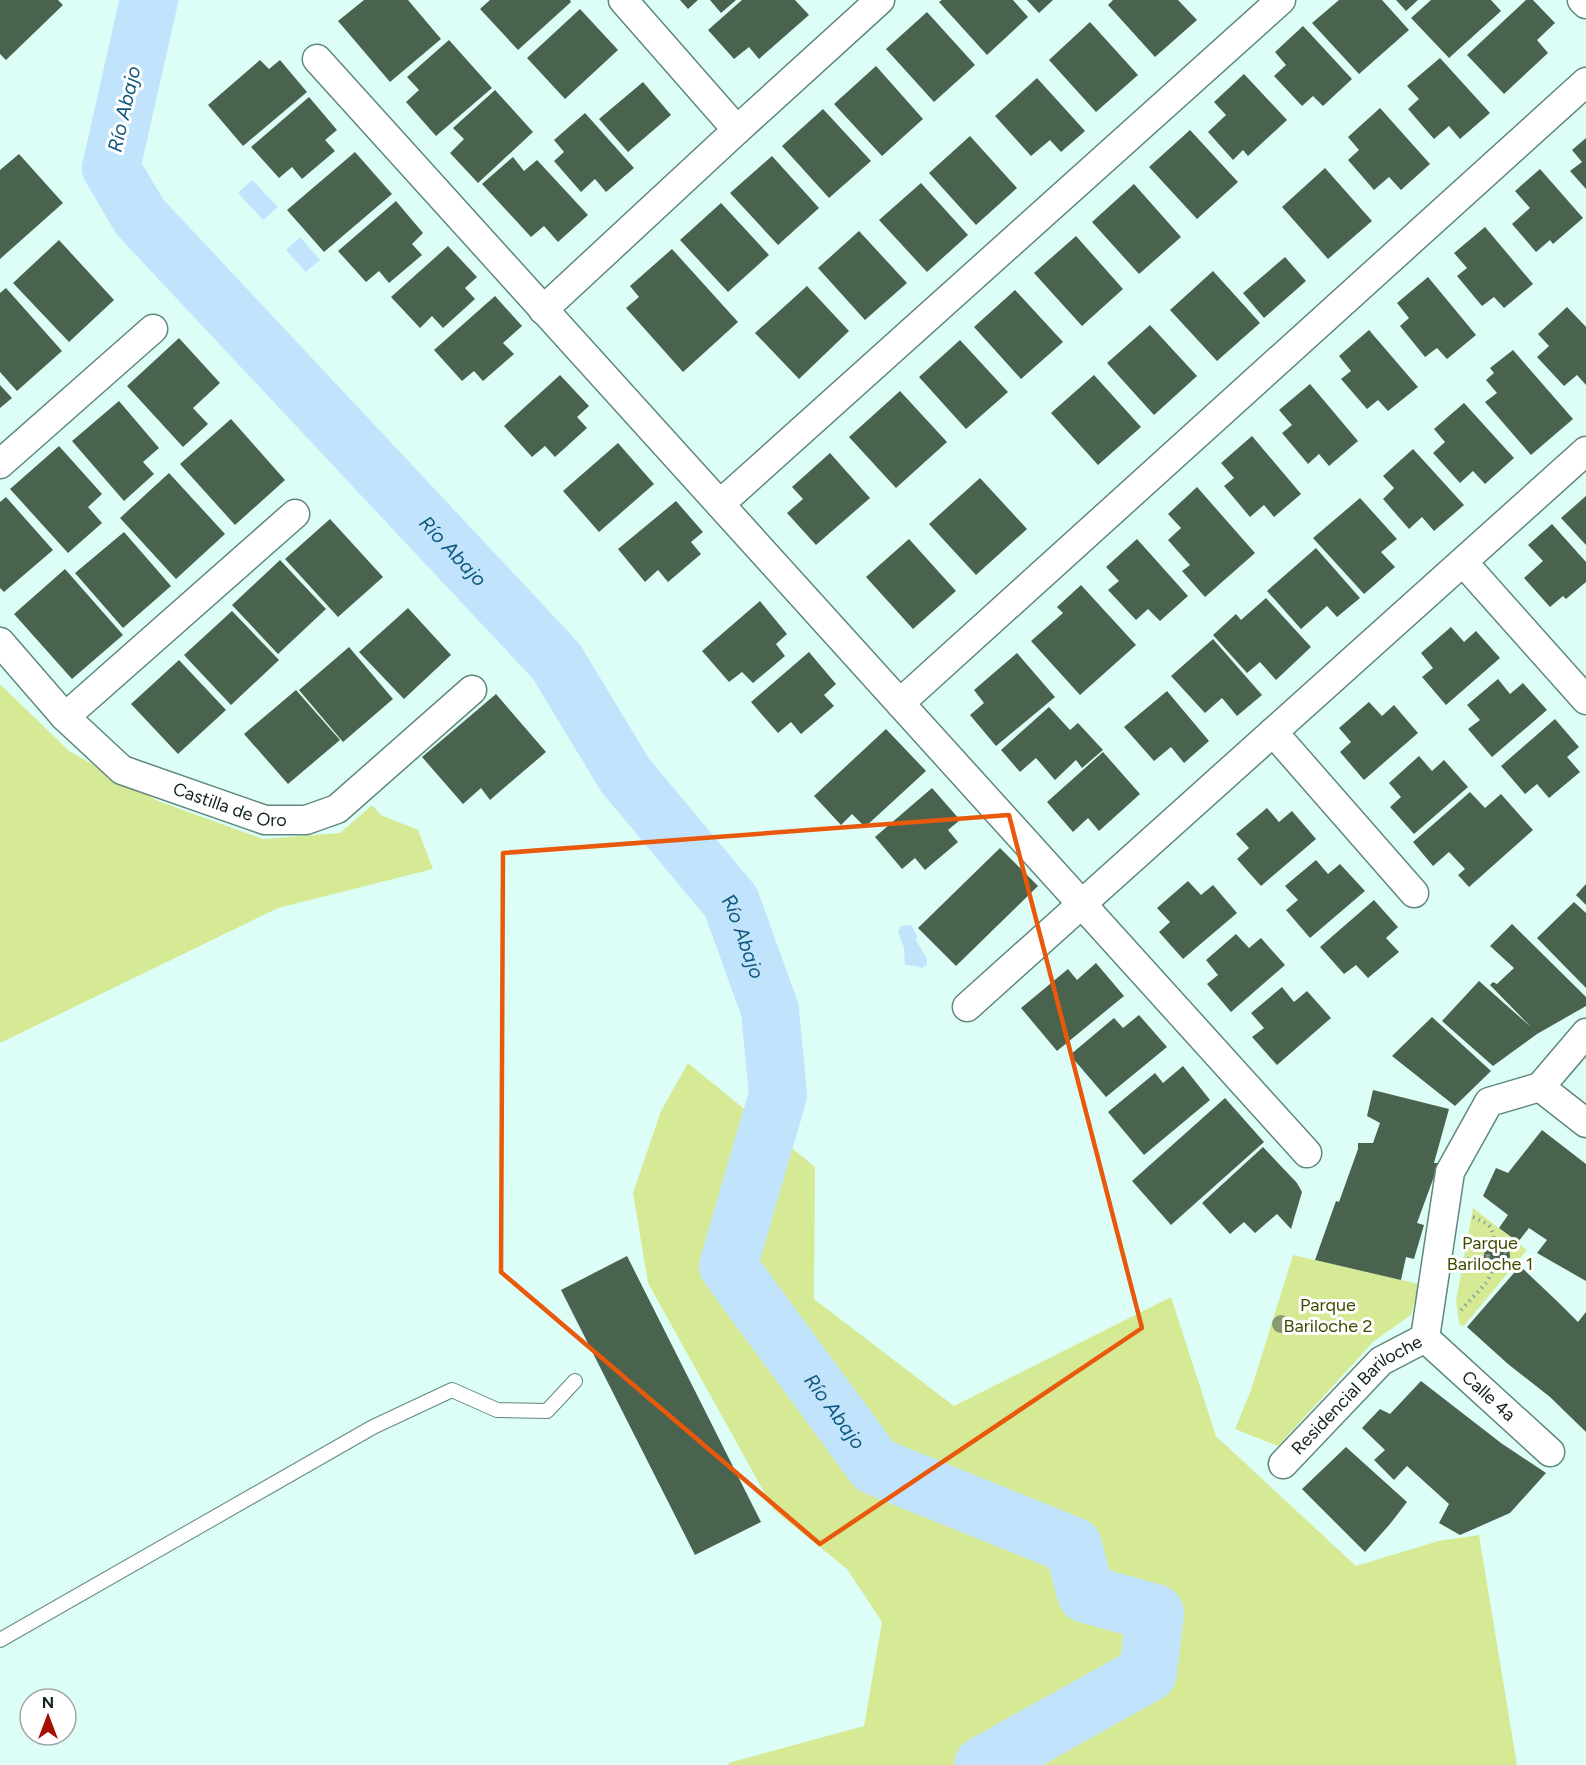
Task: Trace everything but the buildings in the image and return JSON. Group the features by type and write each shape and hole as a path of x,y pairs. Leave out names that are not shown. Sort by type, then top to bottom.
{"street":[{"path":"623,0 737,130"},
{"path":"543,309 880,0"},
{"path":"720,504 1281,0"},
{"path":"1582,0 1586,4"},
{"path":"317,59 1306,1153"},
{"path":"900,703 1586,82"},
{"path":"0,464 153,329"},
{"path":"967,1007 1586,451"},
{"path":"65,717 296,514"},
{"path":"1462,562 1586,700"},
{"name":"Castilla de Oro","path":"0,642 65,717 122,770 265,820 306,820 337,809 472,690"},
{"path":"1273,732 1414,893"},
{"path":"1586,1033 1540,1087 1586,1123"},
{"name":"Residencial Bariloche","path":"1283,1464 1381,1361 1425,1338 1450,1172 1489,1102 1540,1087"},
{"name":"Calle 4a","path":"1425,1338 1550,1452"}],"lane":[{"path":"0,1640 373,1427 452,1390 497,1410 547,1411 575,1381"}],"path":[{"path":"1469,1216 1488,1224 1492,1231 1494,1247"},
{"path":"1494,1247 1501,1248 1505,1252 1506,1258 1498,1266 1489,1262 1488,1256 1494,1247"},
{"path":"1459,1261 1488,1256"},
{"path":"1454,1317 1486,1282 1494,1265"}],"highlighted area":[{"path":"1009,815 1142,1328 820,1544 501,1272 503,853"}],"green space":[{"path":"0,684 69,751 158,801 263,839 340,833 372,805 381,815 418,830 433,869 278,908 0,1043"},
{"path":"688,1063 815,1167 814,1299 954,1406 1171,1297 1216,1436 1356,1566 1438,1541 1479,1535 1517,1765 729,1765 728,1763 864,1726 882,1622 847,1569 774,1510 648,1283 633,1193 661,1111"},
{"name":"Parque Bariloche 1","path":"1473,1208 1527,1250 1463,1327 1459,1323 1456,1301"},
{"name":"Parque Bariloche 2","path":"1293,1255 1419,1284 1411,1315 1374,1341 1278,1446 1235,1429 1251,1390"}],"water":[{"path":"252,180 278,207 263,220 238,193"},
{"path":"300,237 320,260 306,272 286,250"},
{"path":"911,925 917,936 916,940 927,959 927,965 922,968 905,964 904,948 898,932 901,926"}],"waterway":[{"name":"Río Abajo","path":"149,0 111,168 140,217 556,661 625,775 731,902 770,1010 778,1095 728,1266 875,1466 1073,1546 1086,1594 1155,1613 1148,1673 983,1765"}]}
